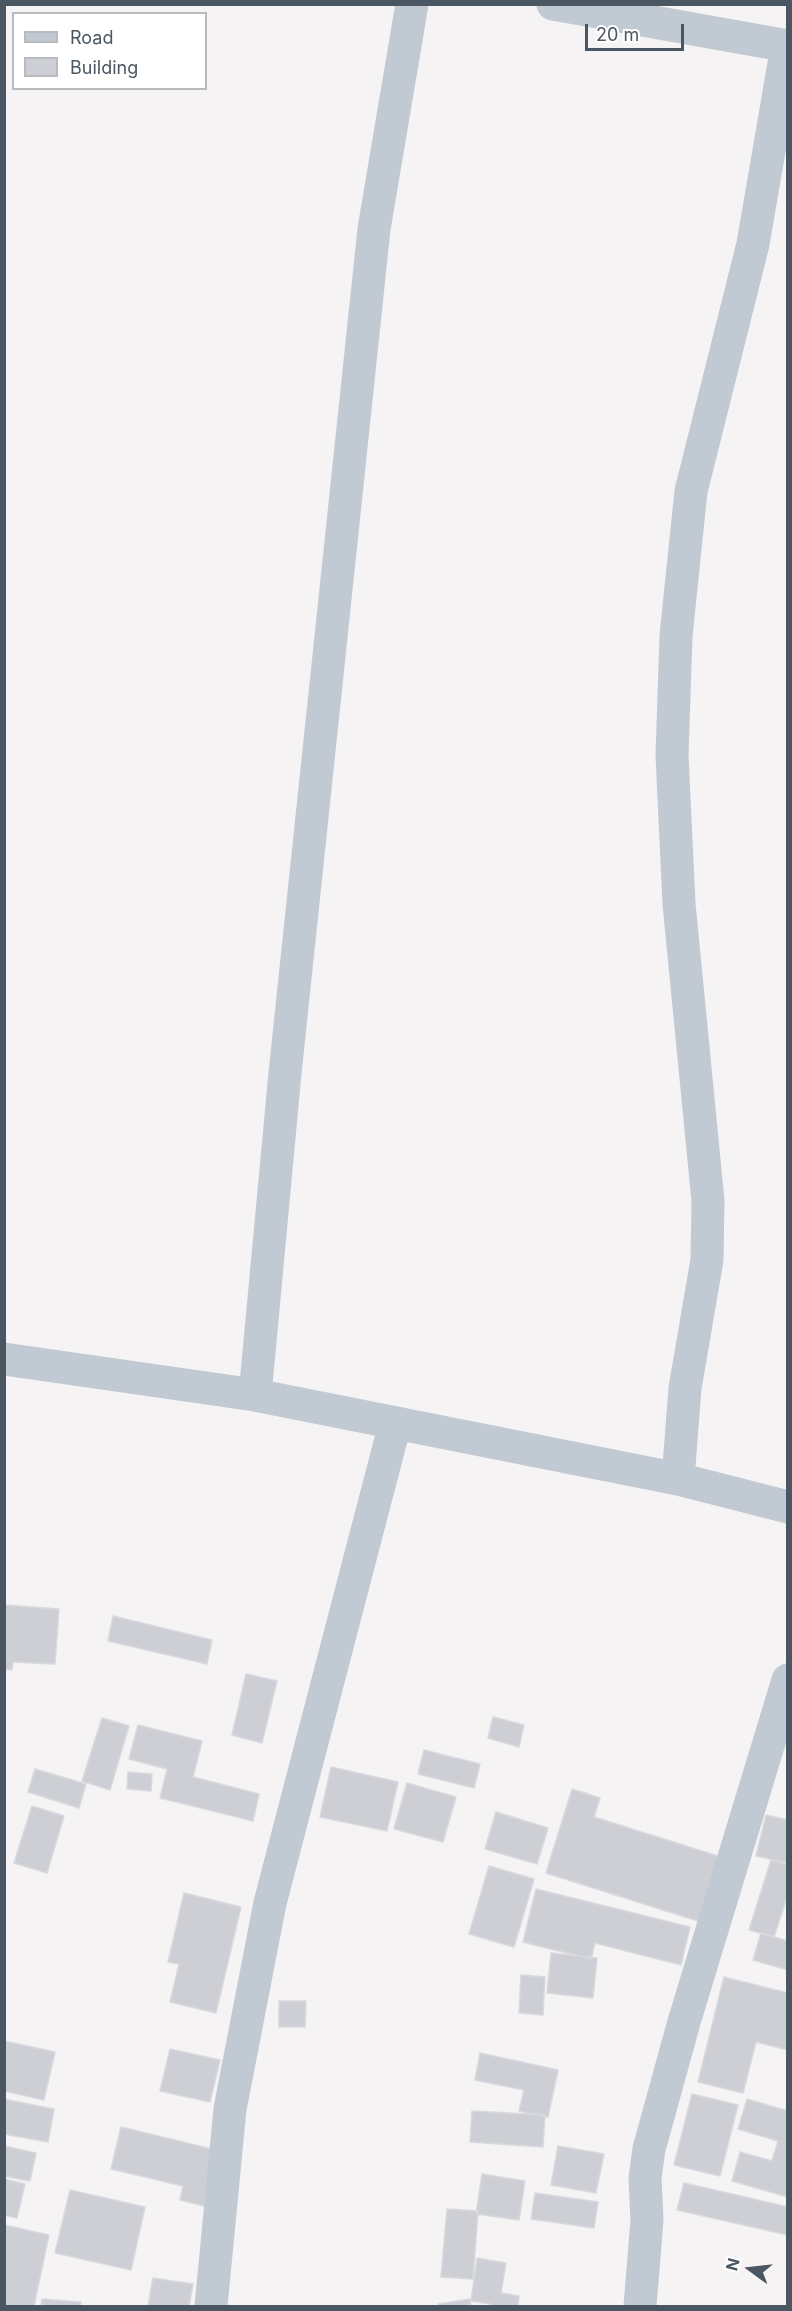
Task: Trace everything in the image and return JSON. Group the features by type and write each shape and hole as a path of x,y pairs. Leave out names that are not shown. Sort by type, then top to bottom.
{"street":[{"path":"255,1395 285,1072 374,229 412,4"},
{"path":"553,4 624,11 787,46 753,244 690,491 676,636 672,755 679,904 708,1201 707,1260 685,1388 678,1479"},
{"path":"4,1359 255,1395 678,1479 788,1507"},
{"path":"211,2307 230,2109 270,1903 395,1424"},
{"path":"640,2307 647,2220 645,2178 649,2149 684,2022 788,1680"}],"building":[{"path":"4,1605 59,1609 55,1664 13,1662 12,1670 4,1669"},
{"path":"113,1616 212,1640 207,1664 108,1641"},
{"path":"246,1674 277,1681 262,1743 232,1735"},
{"path":"493,1717 524,1725 519,1747 488,1738"},
{"path":"102,1718 129,1726 110,1790 82,1781"},
{"path":"138,1725 202,1741 193,1777 259,1794 253,1821 160,1798 167,1769 129,1759"},
{"path":"424,1750 480,1764 474,1788 418,1774"},
{"path":"331,1767 398,1782 387,1831 320,1817"},
{"path":"35,1769 86,1784 79,1808 28,1792"},
{"path":"128,1772 152,1774 151,1791 127,1789"},
{"path":"407,1783 456,1797 443,1842 394,1829"},
{"path":"572,1789 600,1798 594,1817 721,1857 701,1922 546,1873"},
{"path":"32,1806 64,1816 47,1873 14,1863"},
{"path":"496,1812 548,1828 537,1864 485,1849"},
{"path":"766,1815 788,1820 788,1863 756,1856"},
{"path":"771,1860 788,1865 788,1894 774,1937 749,1930"},
{"path":"489,1866 534,1879 514,1947 469,1934"},
{"path":"536,1889 690,1927 681,1965 595,1943 591,1959 523,1942"},
{"path":"184,1893 241,1907 216,2013 170,2002 179,1964 168,1962"},
{"path":"761,1933 788,1941 788,1970 753,1960"},
{"path":"551,1953 597,1958 593,1998 547,1993"},
{"path":"521,1975 545,1977 543,2015 519,2013"},
{"path":"724,1977 788,1993 788,2050 756,2042 743,2093 698,2082"},
{"path":"279,2001 306,2001 305,2027 279,2027"},
{"path":"4,2041 55,2052 44,2100 4,2091"},
{"path":"170,2049 220,2060 210,2102 160,2091"},
{"path":"480,2053 558,2070 548,2117 519,2111 524,2090 475,2080"},
{"path":"692,2094 738,2105 720,2176 674,2165"},
{"path":"4,2099 54,2109 48,2142 4,2134"},
{"path":"747,2099 788,2111 788,2197 732,2181 740,2152 772,2161 778,2141 738,2129"},
{"path":"472,2111 545,2115 543,2147 470,2142"},
{"path":"121,2127 216,2150 204,2206 180,2200 183,2186 111,2169"},
{"path":"4,2146 36,2153 30,2181 4,2176"},
{"path":"558,2146 604,2154 596,2193 551,2185"},
{"path":"482,2174 525,2181 519,2220 476,2214"},
{"path":"4,2179 25,2184 17,2218 4,2215"},
{"path":"684,2183 788,2207 788,2235 677,2210"},
{"path":"70,2190 145,2207 131,2270 55,2253"},
{"path":"535,2193 598,2202 594,2228 531,2219"},
{"path":"447,2209 478,2211 473,2279 441,2277"},
{"path":"4,2225 49,2235 34,2306 4,2306"},
{"path":"477,2258 506,2263 501,2293 519,2296 518,2306 491,2306 491,2304 471,2301"},
{"path":"153,2278 193,2284 189,2306 148,2306"},
{"path":"42,2299 81,2302 80,2306 41,2306"},
{"path":"470,2299 471,2306 439,2306 438,2304"}]}
